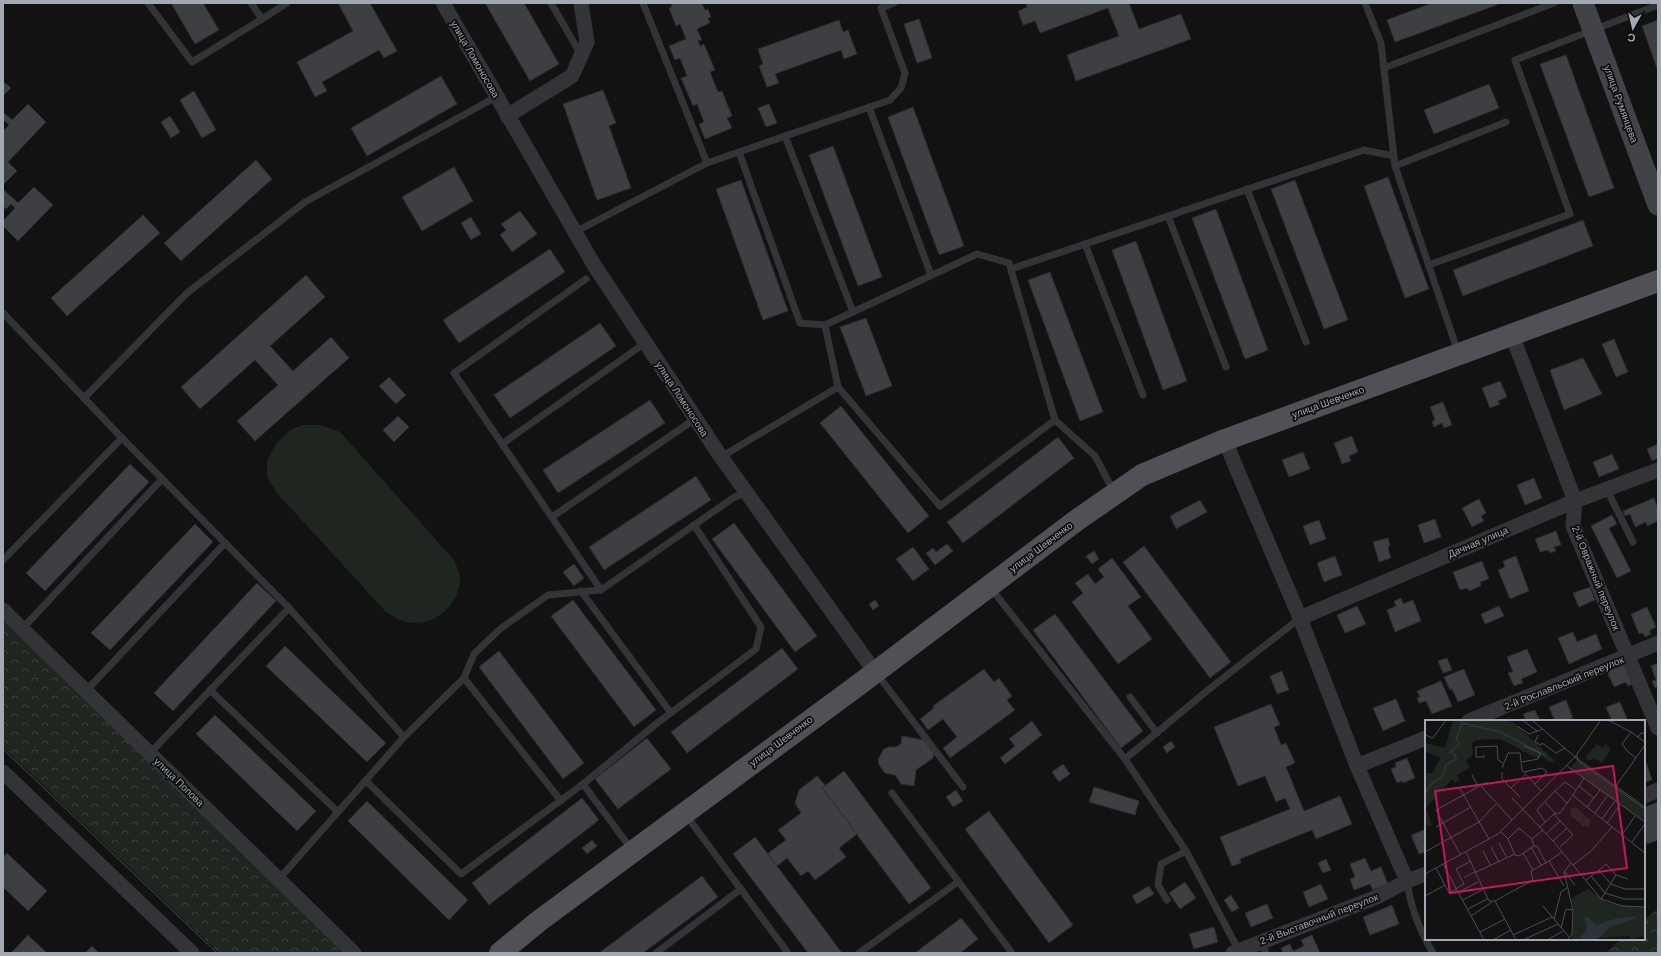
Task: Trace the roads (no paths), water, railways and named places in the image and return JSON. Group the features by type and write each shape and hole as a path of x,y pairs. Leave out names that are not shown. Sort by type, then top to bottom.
{"main road":[{"name":"улица Румянцева","path":"1583,3 1658,205"},
{"name":"улица Шевченко","path":"500,953 538,921 989,586 1142,475 1226,440 1658,281"}],"street":[{"name":"улица Ломоносова","path":"443,3 594,265 721,457 875,672"},
{"path":"507,116 572,76 587,42 580,3"},
{"name":"2-й Овражный переулок","path":"1512,335 1575,501 1573,526 1658,728"},
{"path":"1226,440 1235,465 1300,618 1357,766 1407,880"},
{"name":"Дачная улица","path":"1300,618 1575,501 1658,470"},
{"name":"улица Попова","path":"3,610 354,953"},
{"name":"2-й Рославльский переулок","path":"1471,720 1658,643"},
{"path":"1357,766 1425,738"},
{"path":"3,772 192,953"},
{"path":"1645,796 1658,790"},
{"name":"2-й Выставочный переулок","path":"1236,952 1264,947 1377,897 1407,880 1425,874"}],"lane":[{"path":"148,3 192,62 287,3"},
{"path":"251,3 262,19"},
{"path":"551,3 581,56"},
{"path":"643,3 707,163"},
{"path":"575,232 707,163 890,100 901,88 905,72 881,8 894,3"},
{"path":"1365,3 1381,43 1395,166 1459,354"},
{"path":"1384,68 1554,3"},
{"path":"1429,265 1570,214 1515,60 1658,5"},
{"path":"84,398 187,293 305,202 496,97"},
{"path":"869,107 931,275"},
{"path":"1395,166 1506,122"},
{"path":"785,136 853,312"},
{"path":"1010,269 1364,150 1394,156"},
{"path":"739,152 800,323 825,325 976,254 1009,263 1055,420 1095,456 1115,494"},
{"path":"1247,189 1306,342"},
{"path":"1168,216 1226,366"},
{"path":"1085,244 1143,395"},
{"path":"586,279 454,373 601,590"},
{"path":"3,312 122,438 288,608 404,737"},
{"path":"825,325 838,387 940,506 1055,420"},
{"path":"502,444 645,343"},
{"path":"721,457 838,387"},
{"path":"552,517 695,419"},
{"path":"3,560 122,438"},
{"path":"22,629 162,479"},
{"path":"1606,490 1633,542"},
{"path":"279,879 404,737 464,678 474,654 500,629 548,595 601,590 733,498 746,492"},
{"path":"366,781 461,874 583,784 671,713 756,649 761,627 694,525"},
{"path":"86,691 225,543"},
{"path":"989,586 1125,759 1186,851 1236,952"},
{"path":"581,591 671,713"},
{"path":"150,753 288,608"},
{"path":"1125,759 1300,618"},
{"path":"875,672 895,696 963,787"},
{"path":"464,678 560,801"},
{"path":"210,690 338,812"},
{"path":"1130,697 1157,733"},
{"path":"583,784 633,851"},
{"path":"892,793 1012,953"},
{"path":"685,813 788,953"},
{"path":"1167,900 1158,885 1161,864 1186,851"},
{"path":"1407,880 1409,896 1425,938"},
{"path":"858,953 958,882"},
{"path":"656,953 741,889"},
{"path":"1426,940 1433,953"}],"tram line":[{"path":"3,749 217,953"}]}
